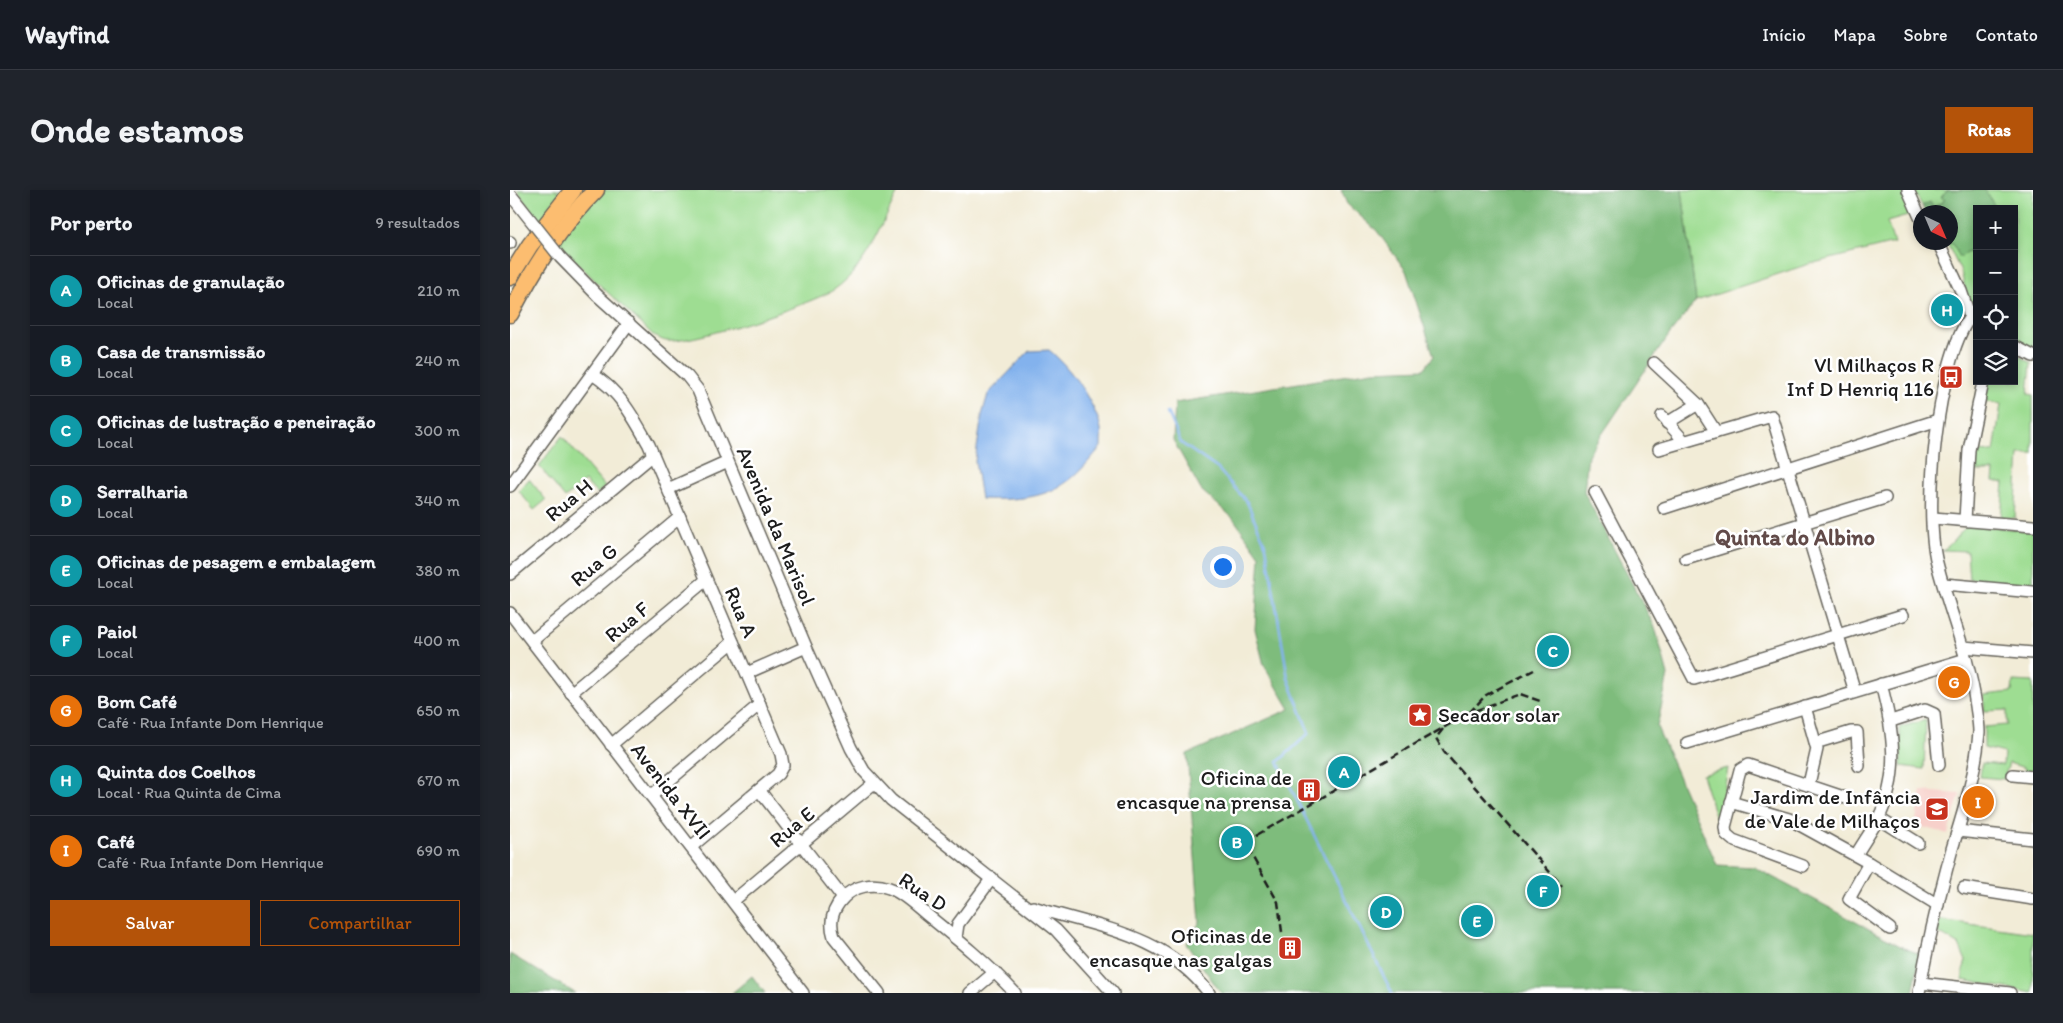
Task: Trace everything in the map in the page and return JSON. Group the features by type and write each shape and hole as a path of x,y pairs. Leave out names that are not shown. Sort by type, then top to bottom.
{"highway":[{"path":"510,277 559,205 573,190"},
{"path":"510,314 529,276 568,222 596,190"}],"street":[{"path":"1908,190 1915,205"},
{"name":"Avenida da Marisol","path":"510,194 560,257 598,296 687,376 698,390 806,647 851,748 864,771 891,800 1056,930 1113,993"},
{"path":"1942,250 1973,320 1960,331 1949,361 1938,420 1932,488 1936,563 1963,647 1979,728 1974,777 1938,905 1920,988 2010,993"},
{"path":"510,486 628,323"},
{"path":"2018,348 2033,356"},
{"path":"1654,363 1698,404 1716,432"},
{"name":"Rua A","path":"592,374 601,380 623,402 634,418 653,455 781,754 783,765 778,774 691,847"},
{"path":"1965,520 1969,450 1982,385"},
{"path":"1684,442 1665,419 1698,404"},
{"path":"1659,448 1772,416 1855,692"},
{"path":"1664,508 1938,420"},
{"name":"Rua H","path":"510,574 653,455"},
{"path":"668,489 728,462"},
{"path":"1595,492 1694,679 1902,615"},
{"path":"1686,559 1885,498"},
{"name":"Rua G","path":"532,641 680,517"},
{"path":"1933,518 2033,526"},
{"name":"Rua F","path":"571,693 706,580"},
{"path":"1944,584 2033,592"},
{"name":"Avenida XVII","path":"510,613 804,993"},
{"path":"611,745 733,642"},
{"path":"747,673 806,647"},
{"path":"1963,647 2033,652"},
{"path":"1686,743 1966,659"},
{"path":"1856,855 1878,818 1891,773 1893,750 1891,721 1881,684"},
{"path":"651,796 760,704"},
{"path":"1804,708 1817,749 1809,784"},
{"path":"1891,721 1925,710 1934,714 1939,765"},
{"path":"1815,743 1856,732 1859,736 1859,766"},
{"path":"1803,866 1729,838 1724,827 1740,771 1747,765 1809,784 1849,799"},
{"path":"2013,775 2033,777"},
{"name":"Rua E","path":"733,901 874,782"},
{"path":"759,790 843,898 833,913 831,927 834,937 879,993"},
{"path":"1732,802 1787,818 1856,855 1938,905"},
{"path":"1878,818 1918,843"},
{"path":"1958,831 2033,839"},
{"path":"1869,863 1849,899 1890,929"},
{"path":"956,938 958,924 992,878"},
{"name":"Rua D","path":"843,898 856,888 871,885 889,888 906,898 956,938 995,972 1015,993"},
{"path":"1964,888 2033,899"},
{"path":"1026,905 1102,925 1153,946 1196,976 1209,993"},
{"path":"970,993 995,972"}],"shaded area":[{"name":"Jardim de Infância de Vale de Milhaços","path":"1921,791 1960,794 1948,834 1915,825"}],"green space":[{"path":"517,190 899,190 865,257 846,280 835,289 804,303 725,330 667,341 653,335 581,267 548,231"},
{"path":"1341,190 1682,190 1696,301 1669,335 1588,455 1584,492 1655,627 1668,675 1657,727 1717,865 1754,867 1904,948 1920,954 1913,993 1221,993 1186,944 1200,922 1187,754 1290,709 1264,665 1255,629 1260,556 1233,518 1201,490 1173,440 1175,403 1373,371 1424,369 1434,356 1406,271 1377,231 1347,204"},
{"path":"1682,190 1902,190 1911,215 1887,222 1894,243 1806,265 1696,301"},
{"path":"1913,190 2033,190 2033,352 2018,344 2018,205 1973,205 1973,310 1969,303 1961,272 1950,250 1958,250 1958,205 1922,205"},
{"path":"1948,190 1985,190 1994,205 1973,205 1973,255 1968,252 1960,257 1956,250 1958,250 1958,205 1937,205 1945,200 1941,197"},
{"path":"2018,355 2031,363 2028,394 2033,395 2033,454 2019,454 2015,518 2001,517 2004,483 1993,481 1994,471 1970,471 1972,451 1994,452 2001,404 1984,401 1986,385 2018,385"},
{"path":"562,436 605,487 597,494 585,481 565,498 539,466"},
{"path":"529,479 546,500 534,510 519,491"},
{"path":"1969,525 2033,531 2033,585 1969,579 1967,551 1942,550"},
{"path":"2013,681 2033,682 2033,773 2025,772 2025,768 2009,763 2004,779 1980,777 1982,763 2003,765 2004,753 1984,748 1984,727 2007,725 2007,710 1984,711 1984,695 2012,692"},
{"path":"1926,720 1924,769 1901,766 1900,727"},
{"path":"1728,768 1718,825 1702,775"},
{"path":"1940,920 2033,933 2033,993 1963,980 1963,970 1966,961 1959,945 1937,932"},
{"path":"510,954 575,993 510,993"},
{"path":"752,976 765,993 732,993"}],"water":[{"path":"1049,350 1072,374 1091,404 1101,427 1101,447 1072,478 1051,491 1017,499 981,499 975,461 982,415 988,394 1029,351"}],"waterway":[{"path":"1168,412 1181,443 1218,469 1247,502 1266,546 1288,678 1309,733 1278,762 1392,993"}],"railway":[{"path":"1469,713 1486,695 1534,670"},
{"path":"1282,932 1278,902 1248,849 1255,836 1469,713 1520,694 1540,701"},
{"path":"1443,729 1436,738 1444,752 1562,886"}],"place":[{"name":"Quinta dos Coelhos","path":"1947,310"},
{"name":"Vl Milhaços R Inf D Henriq 116","path":"1951,377"},
{"name":"Oficinas de lustração e peneiração","path":"1553,651"},
{"name":"Bom Café","path":"1954,682"},
{"name":"Secador solar","path":"1420,715"},
{"name":"Oficinas de granulação","path":"1344,772"},
{"name":"Oficina de encasque na prensa","path":"1309,790"},
{"name":"Café","path":"1978,802"},
{"name":"Jardim de Infância de Vale de Milhaços","path":"1937,809"},
{"name":"Casa de transmissão","path":"1237,842"},
{"name":"Paiol","path":"1543,891"},
{"name":"Serralharia","path":"1386,912"},
{"name":"Oficinas de pesagem e embalagem","path":"1477,921"},
{"name":"Oficinas de encasque nas galgas","path":"1290,948"}],"district":[{"name":"Quinta do Albino","path":"1795,537"}]}
